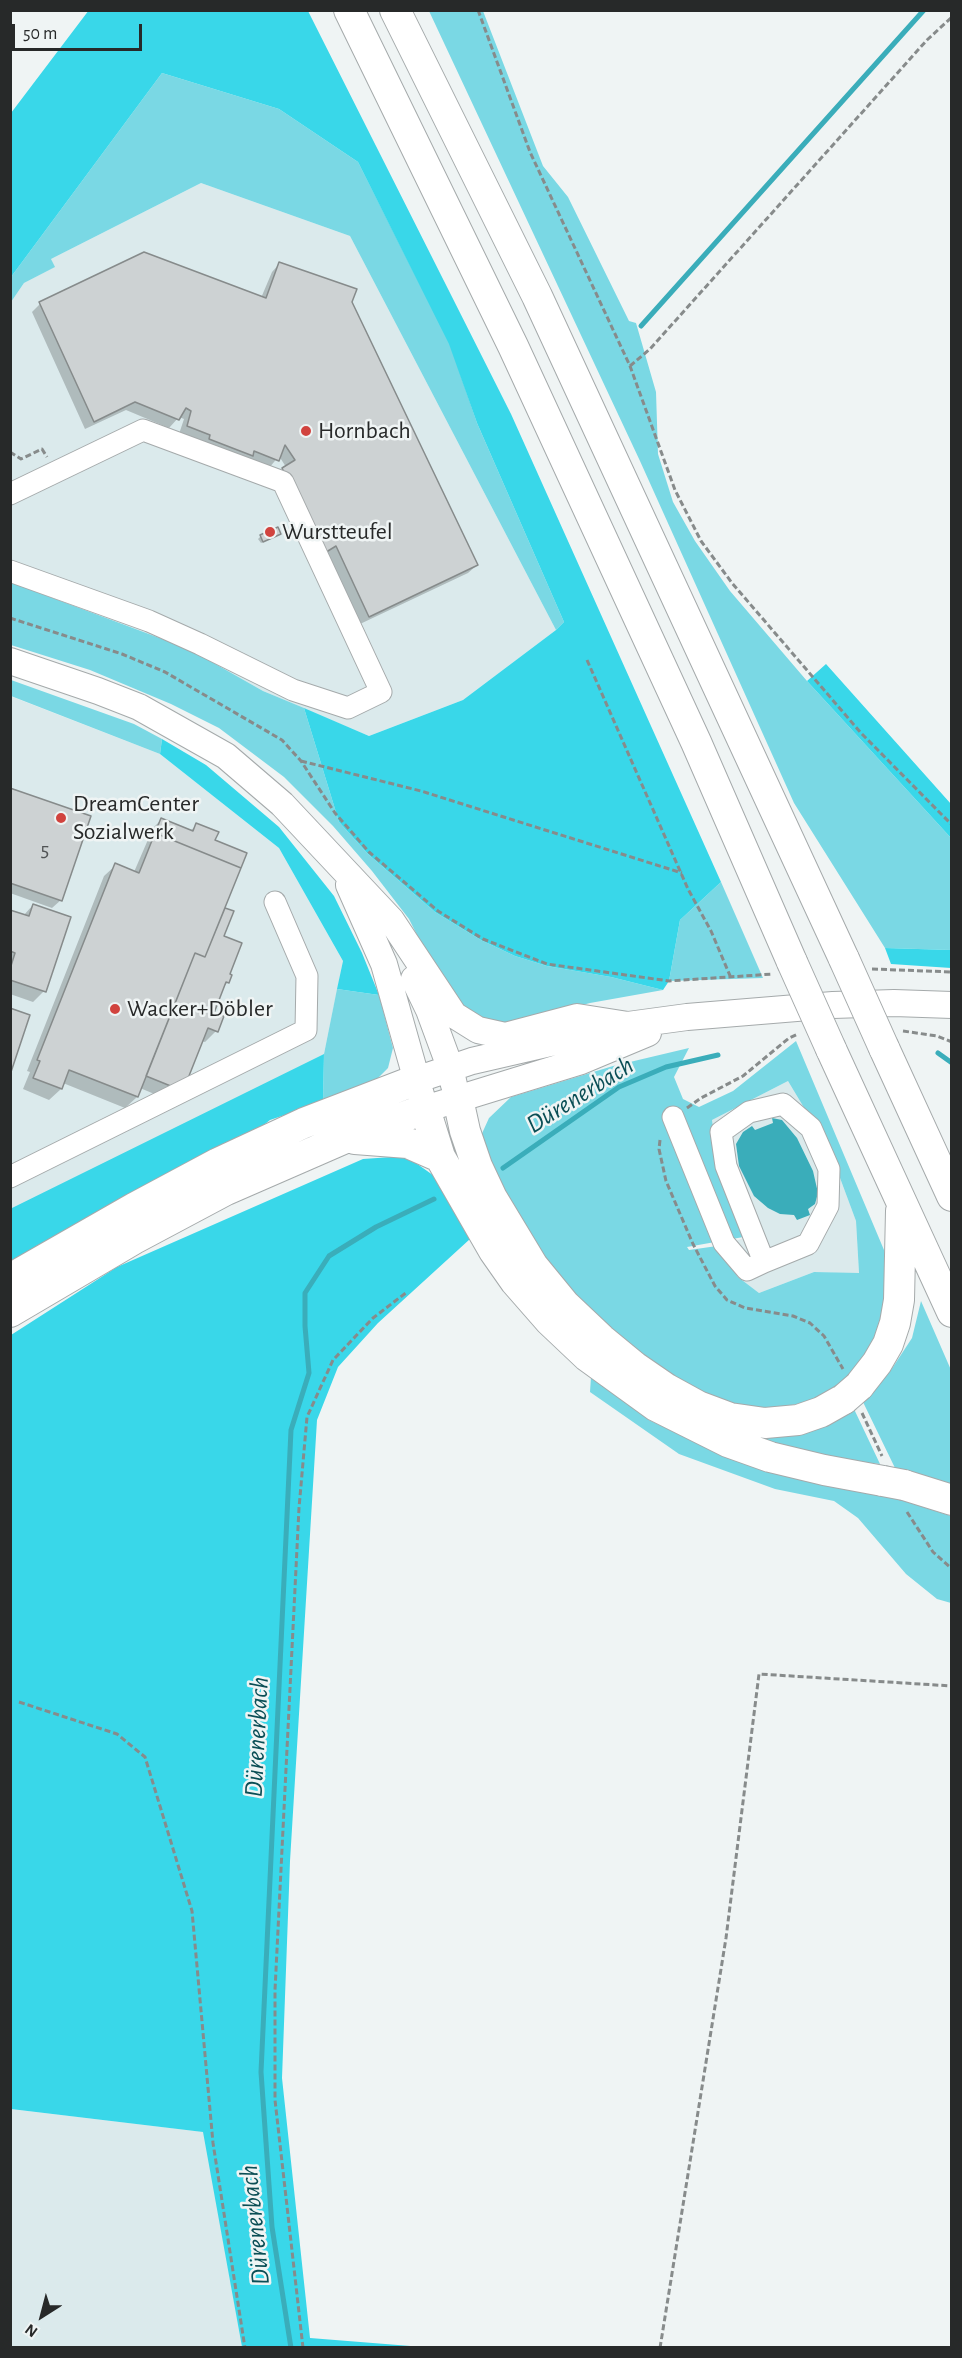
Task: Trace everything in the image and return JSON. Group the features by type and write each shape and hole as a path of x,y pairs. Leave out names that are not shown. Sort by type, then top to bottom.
{"highway":[{"path":"349,10 501,320 696,742 784,968 831,1049 951,1312"},
{"path":"395,10 537,296 856,964 884,1048 951,1196"},
{"path":"10,1279 218,1163 304,1124 416,1080"},
{"path":"458,1100 465,1131 477,1166 492,1198 533,1266 565,1305 600,1339 667,1389 698,1406 730,1418 765,1423 798,1420 821,1412 852,1393 877,1363 888,1344 895,1323 900,1288 901,1202"},
{"path":"10,1312 134,1239 226,1190 343,1139 425,1109 440,1157 494,1251 515,1281 550,1322 622,1384 664,1411 729,1442 770,1457 893,1483 951,1500"},
{"path":"343,1139 408,1143 440,1157"}],"main road":[{"path":"10,661 139,707 226,756 282,804 359,888 392,920 454,1015 478,1030 505,1036 577,1017 628,1025"},
{"path":"341,867 384,964 425,1109 581,1061 687,1017"},
{"path":"359,888 398,948 429,1010 450,1067 458,1100"},
{"path":"416,1080 450,1067 628,1025 687,1017 833,1005 894,1003 951,1005"}],"lane":[{"path":"10,494 143,430 283,482 381,692 348,708 292,690 148,621 10,570"},
{"path":"10,1177 306,1030 307,976 275,902"},
{"path":"673,1117 724,1244 747,1270 808,1244 828,1206 829,1169 811,1128 783,1104 749,1112 721,1132 726,1166 764,1262"}],"path":[{"path":"478,10 530,152 630,366 675,490 701,541 732,583 861,733 951,825"},
{"path":"630,366 650,349 927,40 951,17"},
{"path":"10,452 21,459 42,449 54,473"},
{"path":"10,618 122,654 165,672 282,740 301,761 335,813 369,852 438,911 483,939 547,964 669,981 731,978 784,968"},
{"path":"587,660 731,978"},
{"path":"301,761 421,791 682,873"},
{"path":"856,964 951,972"},
{"path":"303,2348 275,2100 275,1990 299,1508 307,1417 333,1360 373,1318 407,1292"},
{"path":"660,2348 726,1938 759,1674 951,1686"},
{"path":"19,1702 117,1734 146,1757 192,1911 213,2143 245,2348"}],"shaded area":[{"path":"89,10 308,11 511,414 721,882 680,920 669,981 663,990 611,977 547,966 515,956 481,940 435,912 368,854 339,822 304,708 369,736 463,700 564,622 477,423 449,344 358,162 279,109 162,73 11,277 11,113"},
{"path":"429,11 483,11 543,166 568,197 629,321 636,323 656,392 658,454 673,502 695,541 730,591 807,681 951,838 951,950 885,948 794,803 640,461"},
{"path":"162,73 279,109 358,162 450,344 477,423 564,622 556,630 350,236 201,183 51,259 55,267 24,283 11,302 11,277"},
{"path":"201,183 350,236 556,630 463,700 369,736 263,691 189,649 11,582 11,302 24,283 54,267 51,259"},
{"path":"10,582 189,649 263,691 304,708 339,822 368,854 435,912 481,940 515,956 547,966 611,977 663,990 590,1003 525,1020 498,1024 464,1012 447,995 409,919 333,826 284,777 219,728 171,704 90,670 11,645"},
{"path":"826,664 951,804 951,838 807,681"},
{"path":"11,680 134,724 162,739 160,754 11,696"},
{"path":"10,696 160,754 279,848 343,961 324,1054 96,1169 11,1209"},
{"path":"162,739 206,765 279,827 334,896 362,953 379,995 337,989 343,961 279,848 160,754"},
{"path":"721,882 763,978 669,981 680,920"},
{"path":"885,948 951,950 951,968 891,964"},
{"path":"337,989 379,995 393,1048 388,1068 378,1078 362,1089 323,1102 324,1054"},
{"path":"796,1041 884,1250 891,1291 882,1330 866,1360 839,1386 812,1401 771,1409 721,1402 674,1382 598,1325 526,1234 479,1140 489,1118 511,1097 613,1066 689,1048 674,1077 683,1099 699,1107 733,1091","holes":["788,1081 830,1151 856,1221 859,1273 814,1272 759,1293 738,1277 717,1246 689,1250 687,1247 749,1236 718,1161 712,1120"]},
{"path":"324,1054 323,1102 270,1120 255,1132 38,1245 11,1263 10,1209"},
{"path":"788,1081 830,1151 856,1221 859,1274 814,1272 759,1293 738,1277 717,1246 749,1236 718,1161 712,1120"},
{"path":"772,1118 782,1120 797,1138 813,1171 818,1193 815,1204 808,1209 810,1215 797,1220 794,1215 780,1214 768,1208 754,1196 739,1166 736,1144 743,1132 752,1126 755,1130 773,1123"},
{"path":"406,1156 437,1178 470,1239 378,1323 338,1367 317,1420 290,1861 282,2078 310,2338 423,2347 242,2347 203,2132 11,2109 11,1335 117,1267 363,1159"},
{"path":"921,1301 951,1370 951,1486 940,1480 895,1468 863,1402 891,1370 912,1338"},
{"path":"591,1377 649,1420 716,1452 876,1492 951,1516 951,1603 937,1599 906,1574 858,1518 834,1501 775,1489 679,1454 590,1392"},
{"path":"854,1409 880,1464 819,1458 769,1447 752,1432"},
{"path":"11,2109 204,2132 242,2347 11,2348"}],"building":[{"name":"Hornbach","path":"144,252 266,298 279,262 357,289 352,302 478,565 369,617 336,546 323,554 282,468 295,460 285,445 279,461 254,451 253,456 209,439 210,435 187,426 191,411 186,408 179,420 135,402 94,422 39,302"},
{"path":"278,527 281,534 263,542 260,535"},
{"path":"10,788 91,816 62,901 10,883"},
{"path":"161,818 193,831 196,823 219,832 215,840 247,853 241,868 155,833"},
{"name":"Wacker+Döbler","path":"155,833 241,868 205,957 195,953 138,1097 69,1070 62,1089 33,1078 40,1061 37,1060 115,863 139,873"},
{"path":"33,904 71,917 46,992 10,980 10,969 15,953 10,951 10,910 29,916"},
{"path":"225,908 234,911 224,936 242,943 230,974 232,975 229,983 226,982 214,1013 224,1016 218,1032 208,1028 183,1091 146,1076 195,953 205,957"},
{"path":"10,1008 30,1015 10,1075"}],"waterway":[{"path":"641,326 924,10"},
{"path":"938,1053 952,1063"},
{"name":"Dürenerbach","path":"503,1168 619,1087 666,1067 718,1055"},
{"name":"Dürenerbach","path":"291,2348 272,2227 261,2072 291,1430 309,1373 305,1293 329,1256 376,1227 434,1199"}],"place":[{"name":"Hornbach","path":"306,431"},
{"name":"Wurstteufel","path":"270,532"},
{"name":"DreamCenter Sozialwerk","path":"61,818"},
{"name":"Wacker+Döbler","path":"115,1009"}]}
